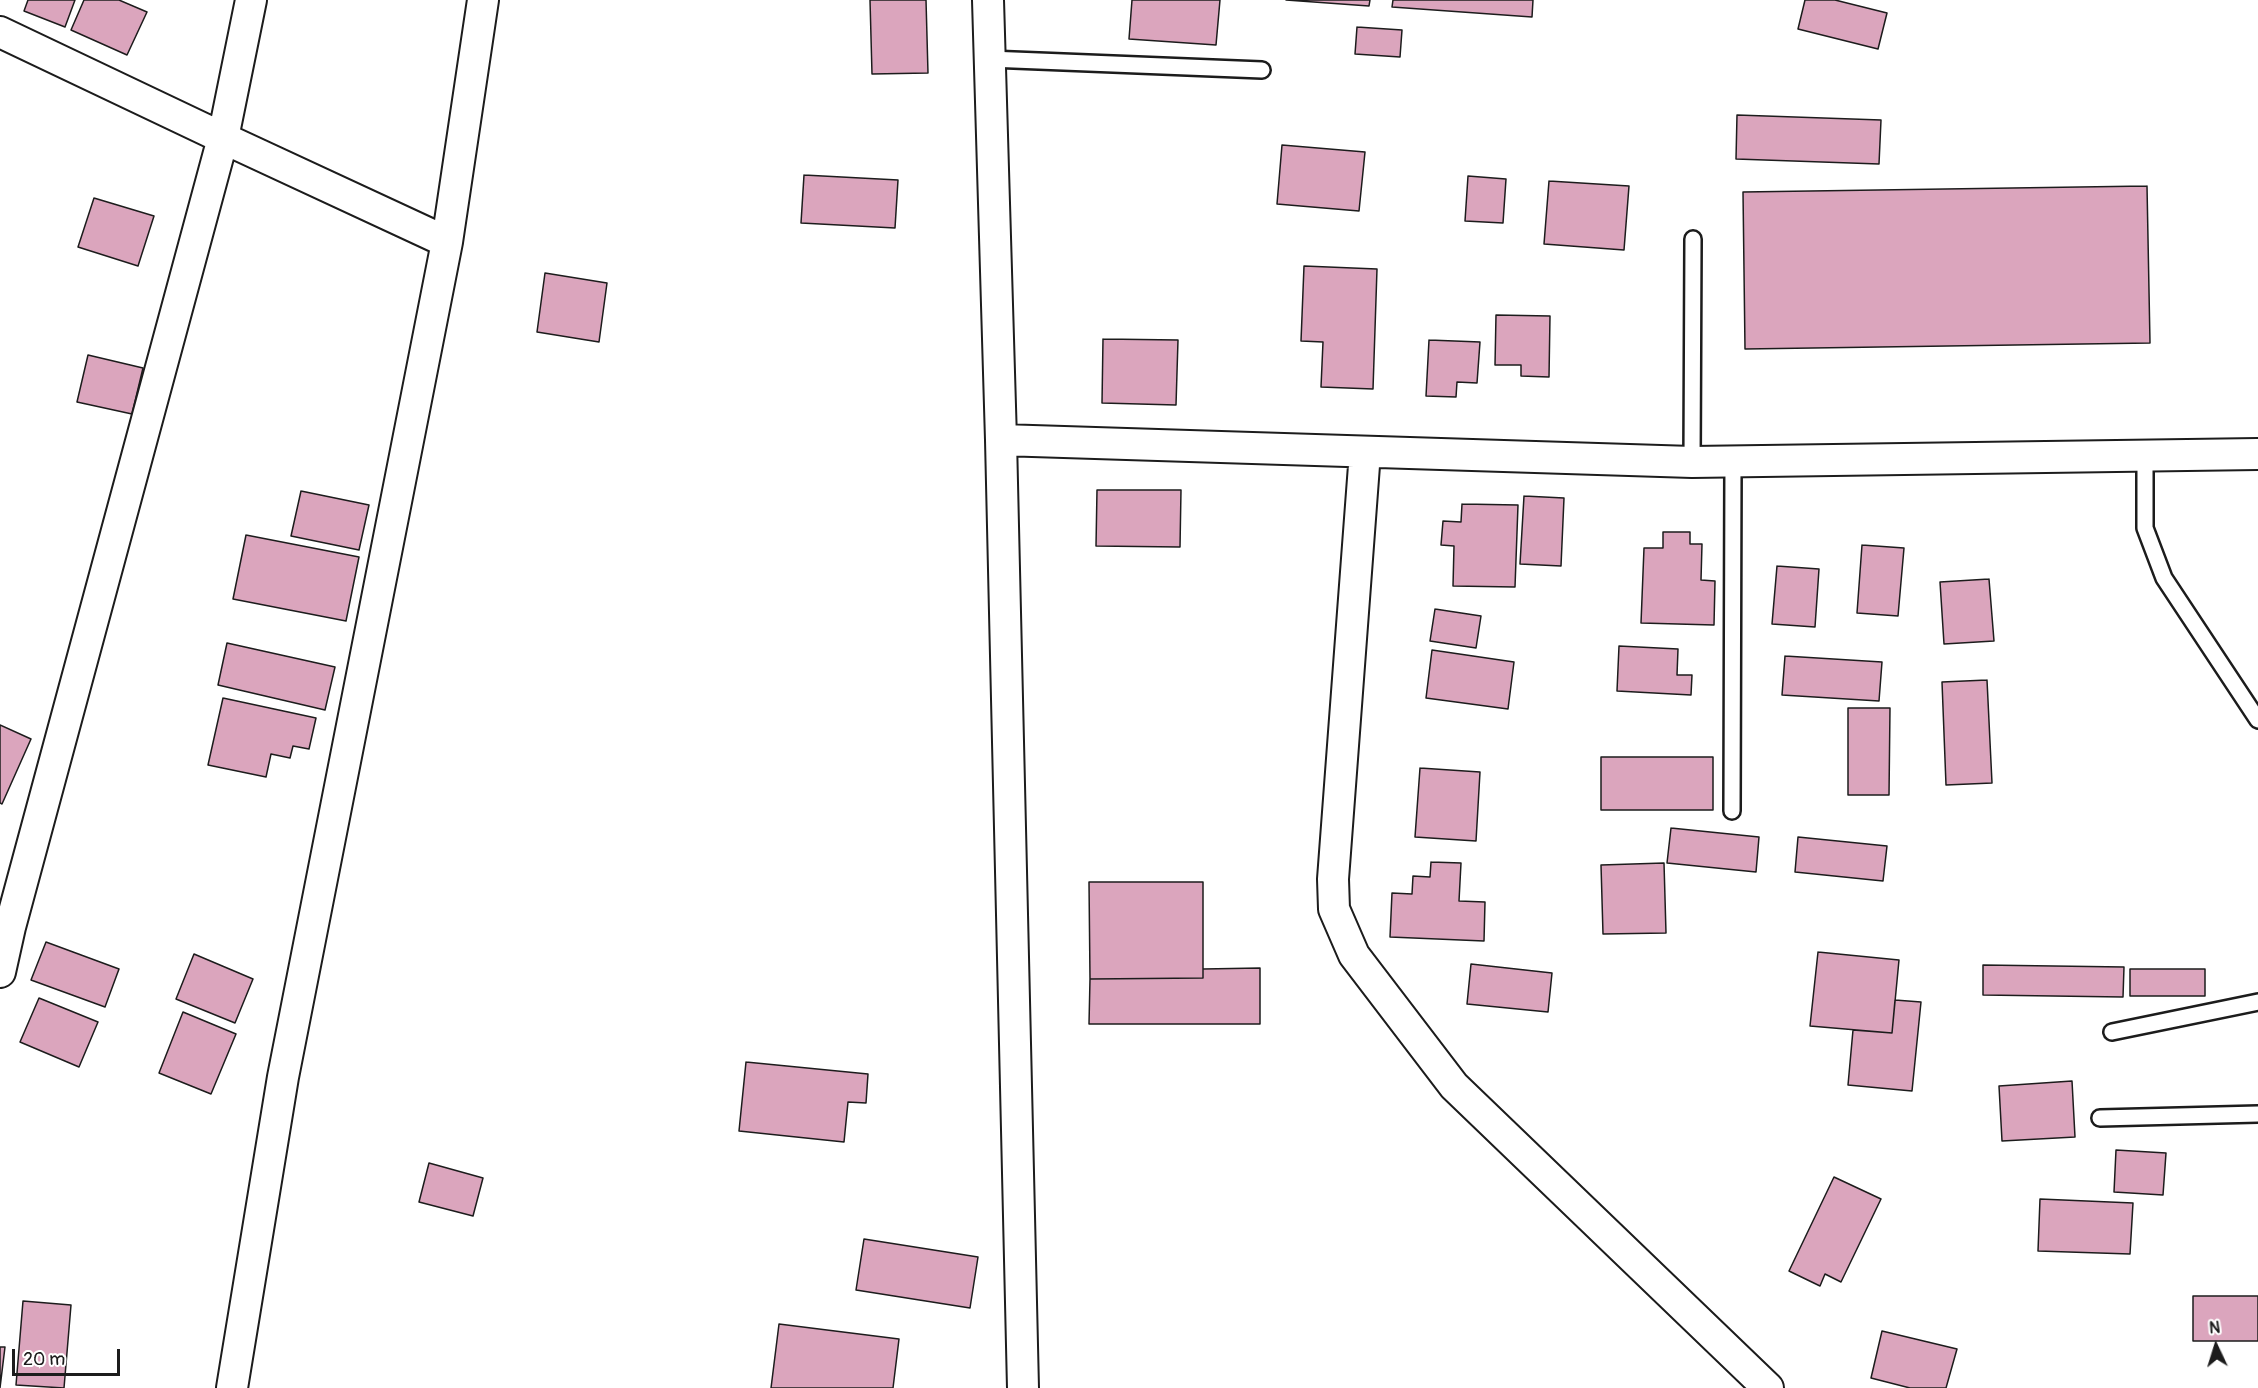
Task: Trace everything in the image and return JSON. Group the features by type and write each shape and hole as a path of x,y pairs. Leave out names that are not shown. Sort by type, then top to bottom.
{"street":[{"path":"0,972 5,925 223,138 251,0"},
{"path":"232,1388 283,1077 447,242 483,0"},
{"path":"988,0 1001,440 1023,1388"},
{"path":"0,32 447,242"},
{"path":"1001,440 1692,462 2258,454"},
{"path":"1365,452 1333,879 1334,909 1354,955 1454,1086 1768,1388"}],"lane":[{"path":"989,59 1262,70"},
{"path":"1692,462 1693,239"},
{"path":"2145,456 2145,528 2164,578 2258,720"},
{"path":"1732,810 1733,461"},
{"path":"2112,1032 2258,1002"},
{"path":"2100,1119 2258,1114"}],"building":[{"path":"28,0 75,0 65,27 24,11"},
{"path":"84,0 119,0 147,12 127,55 71,30"},
{"path":"870,0 926,0 928,73 872,74"},
{"path":"1132,0 1220,0 1216,45 1129,39"},
{"path":"1286,0 1370,0 1369,6"},
{"path":"1393,0 1533,0 1532,17 1392,7"},
{"path":"1805,0 1835,0 1887,13 1878,49 1798,29"},
{"path":"1357,27 1402,30 1400,57 1355,54"},
{"path":"1737,115 1881,120 1879,164 1736,159"},
{"path":"1282,145 1365,152 1359,211 1277,204"},
{"path":"804,175 898,180 895,228 801,223"},
{"path":"1468,176 1506,179 1503,223 1465,221"},
{"path":"1549,181 1629,186 1624,250 1544,244"},
{"path":"2147,186 2150,343 1745,349 1743,192"},
{"path":"94,198 154,216 138,266 78,247"},
{"path":"1304,266 1377,269 1373,389 1321,387 1323,342 1301,341"},
{"path":"545,273 607,283 599,342 537,332"},
{"path":"1496,315 1550,316 1549,377 1521,376 1521,365 1495,365"},
{"path":"1103,339 1178,340 1176,405 1102,403"},
{"path":"1429,340 1480,342 1477,383 1457,382 1456,397 1426,396"},
{"path":"88,355 143,368 132,414 77,402"},
{"path":"1097,490 1181,490 1180,547 1096,546"},
{"path":"301,491 369,505 359,550 291,536"},
{"path":"1524,496 1564,498 1561,566 1520,564"},
{"path":"1462,504 1518,505 1515,587 1453,586 1454,546 1441,545 1443,521 1461,522"},
{"path":"1663,532 1690,532 1690,544 1702,544 1701,580 1715,581 1714,625 1641,623 1644,548 1663,548"},
{"path":"246,535 359,557 346,621 233,599"},
{"path":"1862,545 1904,548 1898,616 1857,613"},
{"path":"1777,566 1819,569 1815,627 1772,624"},
{"path":"1989,579 1994,641 1944,644 1940,582"},
{"path":"1435,609 1481,616 1476,648 1430,641"},
{"path":"227,643 335,667 325,710 218,685"},
{"path":"1619,646 1678,649 1677,675 1692,675 1691,695 1617,691"},
{"path":"1432,650 1514,662 1508,709 1426,698"},
{"path":"1785,656 1882,662 1879,701 1782,695"},
{"path":"1987,680 1992,783 1946,785 1942,682"},
{"path":"223,698 316,718 309,749 293,746 290,758 271,754 266,777 208,765"},
{"path":"1848,708 1890,708 1889,795 1848,795"},
{"path":"0,725 31,739 2,804 0,803"},
{"path":"1601,757 1713,757 1713,810 1601,810"},
{"path":"1420,768 1480,772 1476,841 1415,837"},
{"path":"1671,828 1759,837 1756,872 1667,863"},
{"path":"1798,837 1887,846 1883,881 1795,872"},
{"path":"1431,862 1461,863 1459,901 1485,902 1484,941 1390,937 1392,893 1412,894 1413,876 1430,877"},
{"path":"1664,863 1666,933 1603,934 1601,865"},
{"path":"1089,882 1203,882 1203,978 1090,979"},
{"path":"46,942 119,969 105,1007 31,980"},
{"path":"1818,952 1899,960 1892,1033 1810,1026"},
{"path":"194,954 253,979 235,1023 176,999"},
{"path":"1471,964 1552,973 1548,1012 1467,1004"},
{"path":"1983,965 2124,967 2123,997 1983,995"},
{"path":"1260,968 1260,1024 1089,1024 1090,979 1203,978 1203,969"},
{"path":"2130,969 2205,969 2205,996 2130,996"},
{"path":"39,998 98,1022 79,1067 20,1042"},
{"path":"1895,1000 1921,1002 1912,1091 1848,1085 1853,1030 1892,1033"},
{"path":"183,1012 236,1034 211,1094 159,1073"},
{"path":"746,1062 868,1074 866,1103 848,1102 844,1142 739,1131"},
{"path":"2072,1081 2075,1137 2002,1141 1999,1086"},
{"path":"2116,1150 2166,1153 2163,1195 2114,1192"},
{"path":"429,1163 483,1178 473,1216 419,1202"},
{"path":"1834,1177 1881,1199 1841,1282 1825,1274 1820,1286 1789,1271"},
{"path":"2040,1199 2133,1203 2130,1254 2038,1251"},
{"path":"864,1239 978,1257 970,1308 856,1290"},
{"path":"2193,1296 2258,1296 2258,1341 2193,1341"},
{"path":"23,1301 71,1305 64,1388 16,1385"},
{"path":"779,1324 899,1339 893,1388 771,1388"},
{"path":"1882,1331 1957,1349 1946,1388 1910,1388 1871,1378"},
{"path":"0,1347 5,1347 0,1388"}]}
